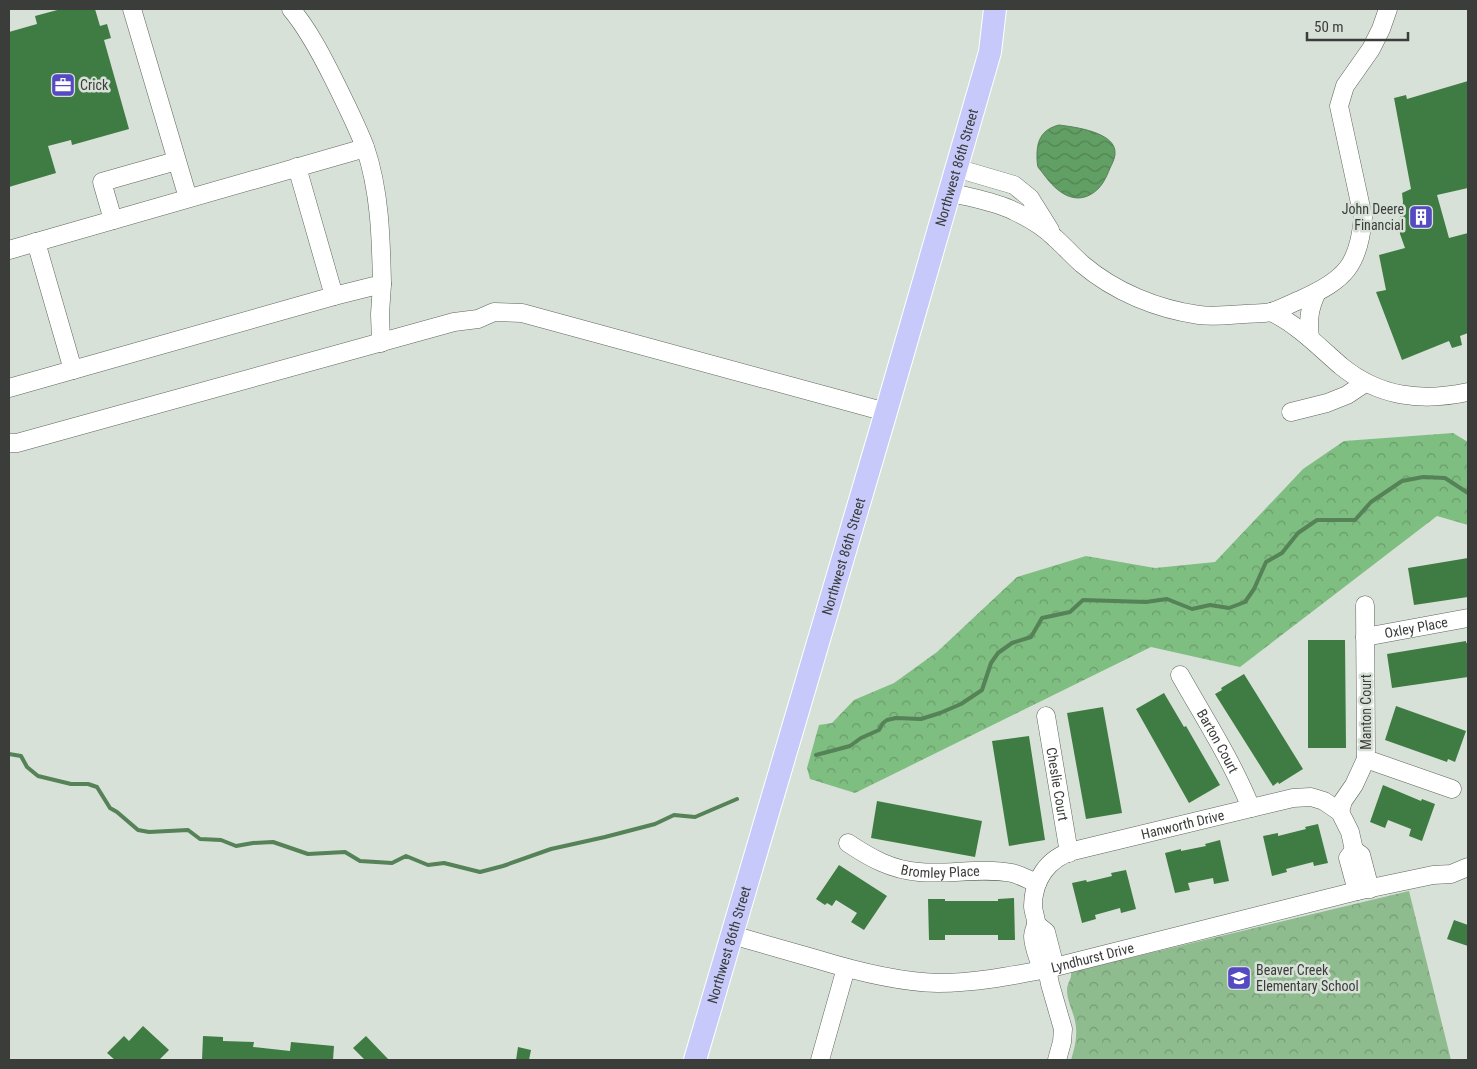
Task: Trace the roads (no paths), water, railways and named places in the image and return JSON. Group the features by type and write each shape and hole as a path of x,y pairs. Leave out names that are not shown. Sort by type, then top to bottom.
{"main road":[{"name":"Northwest 86th Street","path":"696,1060 990,52 996,9"},
{"name":"Northwest 86th Street","path":"990,52 1012,9"}],"street":[{"path":"132,9 188,198"},
{"path":"291,9 321,54 365,148 379,212 382,284 381,343"},
{"path":"949,192 1014,211 1036,223 1100,278 1129,295 1165,308 1201,315 1271,312 1333,284 1348,269 1356,255 1362,234 1363,217 1339,106 1345,86 1372,48 1388,9"},
{"path":"9,250 365,148"},
{"path":"113,220 102,182 176,161"},
{"path":"297,167 334,296"},
{"path":"956,168 1014,185 1030,198 1054,237"},
{"path":"36,242 73,370"},
{"path":"9,388 382,284"},
{"path":"1310,338 1309,313 1317,292"},
{"path":"9,443 17,443 454,322 478,319 494,312 522,313 886,412"},
{"path":"1271,312 1296,326 1342,366 1365,383 1392,392 1415,396 1440,397 1468,392"},
{"path":"1291,412 1327,403 1347,395 1365,383"},
{"name":"Manton Court","path":"1340,812 1342,801 1354,785 1366,759 1365,605"},
{"name":"Oxley Place","path":"1365,637 1468,618"},
{"name":"Barton Court","path":"1180,675 1230,762 1250,808"},
{"name":"Cheslie Court","path":"1046,716 1069,853"},
{"path":"1366,759 1452,788"},
{"name":"Hanworth Drive","path":"1057,1060 1063,1029 1050,984 1046,932 1036,924 1033,911 1033,897 1037,883 1047,867 1057,858 1069,853 1294,798 1310,797 1324,801 1340,812"},
{"path":"1340,812 1350,832 1354,850 1361,855 1364,890"},
{"name":"Bromley Place","path":"848,843 879,862 898,869 918,872 1013,873 1037,883"},
{"name":"Lyndhurst Drive","path":"732,935 846,968 906,980 938,983 972,981 1002,978 1048,969 1364,890 1433,875 1451,874 1468,867"},
{"name":"Lyndhurst Drive","path":"1451,874 1468,879"},
{"path":"820,1060 846,968"}],"water":[{"path":"1059,125 1093,132 1109,140 1114,147 1115,154 1105,179 1096,191 1086,197 1079,198 1066,195 1049,182 1038,167 1037,149 1042,136 1049,129"}],"waterway":[{"path":"816,755 850,746 861,738 879,730 887,720 896,718 921,719 961,704 982,690 991,663 998,653 1012,643 1031,637 1042,618 1070,612 1083,600 1146,602 1167,599 1192,609 1210,605 1229,608 1245,602 1254,589 1266,562 1282,553 1298,533 1317,520 1355,520 1371,502 1402,481 1423,477 1445,478 1468,493"},
{"path":"9,754 21,756 27,767 38,776 71,784 88,784 97,787 110,808 138,830 149,832 188,830 200,839 221,840 236,846 273,842 308,854 345,852 360,861 392,863 406,856 428,865 444,863 480,872 551,849 655,824 674,815 695,817 737,799"}],"place":[{"name":"Crick","path":"63,85"},
{"name":"John Deere Financial","path":"1421,217"},
{"name":"Beaver Creek Elementary School","path":"1239,978"}]}
